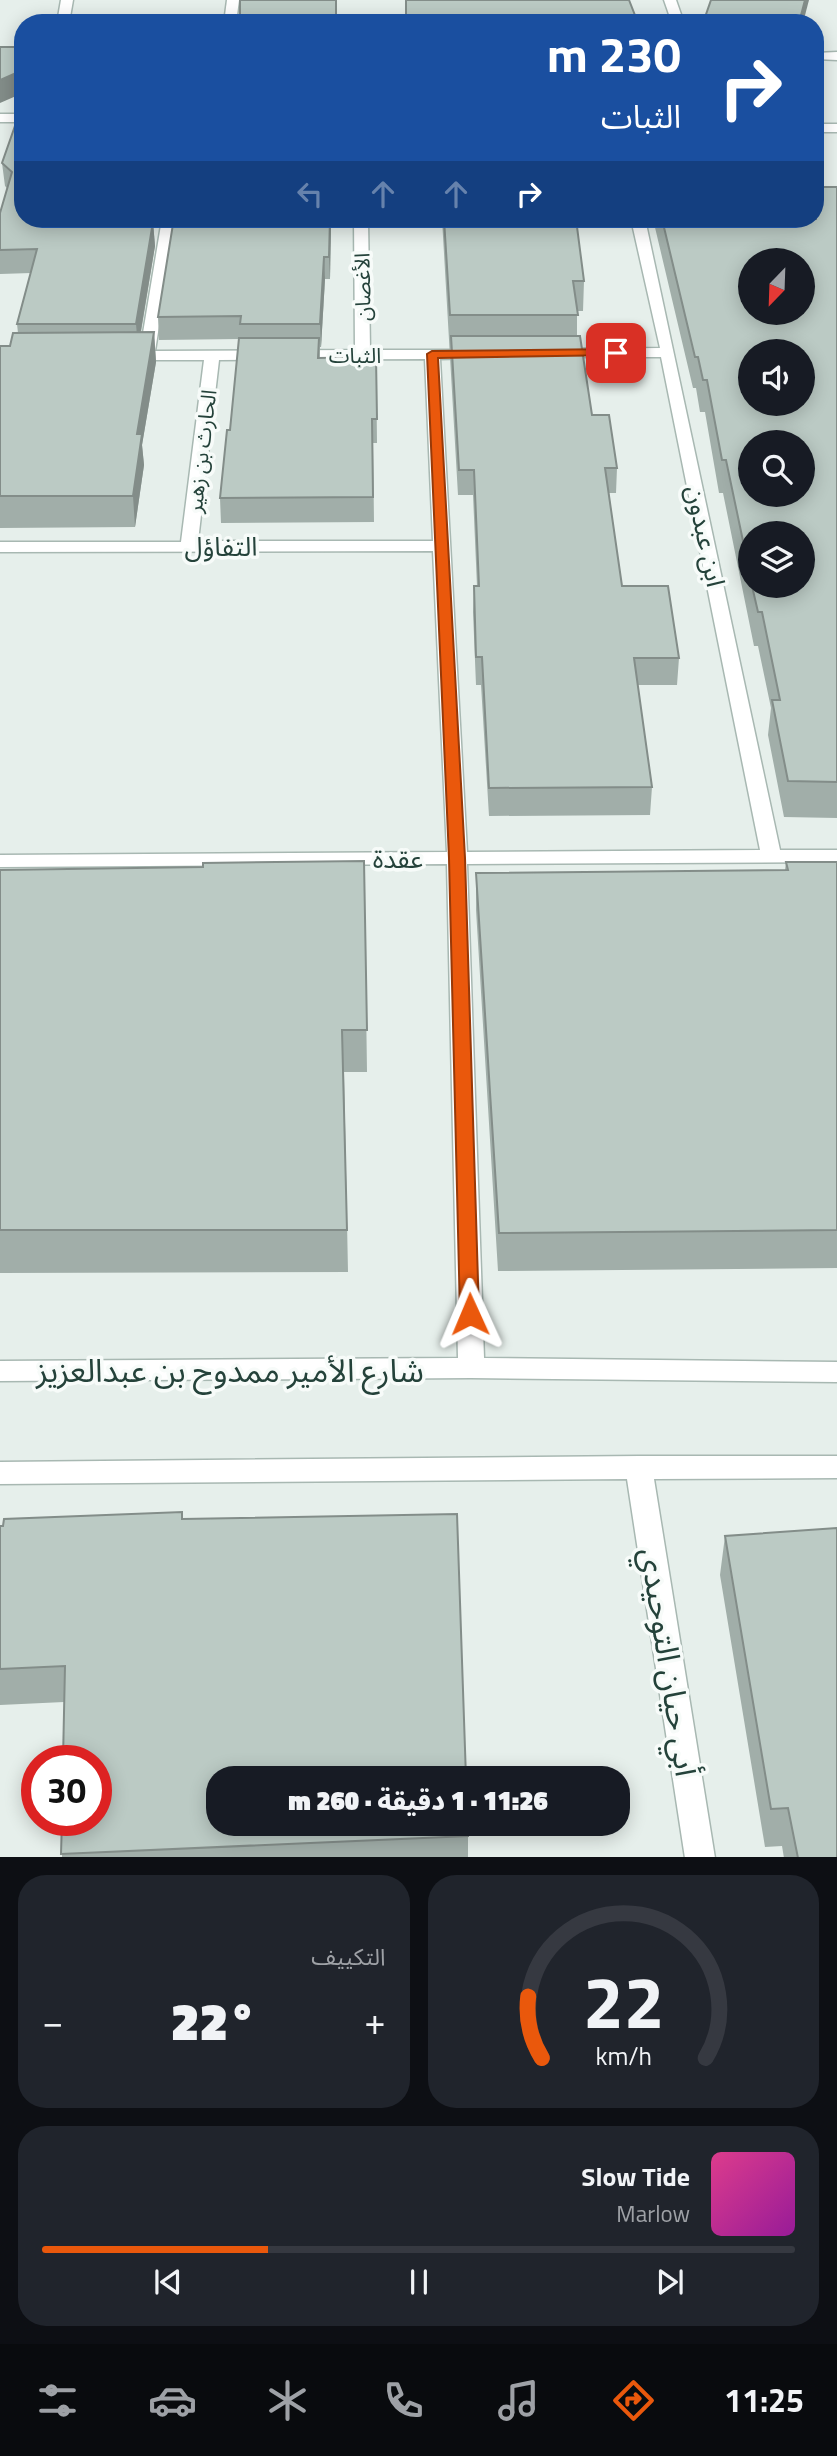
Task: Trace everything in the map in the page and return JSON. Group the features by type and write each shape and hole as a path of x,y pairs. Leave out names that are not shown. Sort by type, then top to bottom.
{"street":[{"path":"147,355 168,228"},
{"name":"الأغصان","path":"361,228 363,355"},
{"name":"ابن عبدون","path":"640,228 771,854"},
{"path":"544,354 668,352"},
{"path":"432,354 457,858 471,1368"},
{"name":"الثبات","path":"107,356 488,354"},
{"name":"الحارث بن زهير","path":"189,546 212,356"},
{"name":"التفاؤل","path":"0,547 442,546"},
{"name":"عقدة","path":"0,861 771,854 837,856"},
{"name":"شارع الأمير ممدوح بن عبدالعزيز","path":"0,1371 471,1368 837,1373"},
{"name":"أبي حيان التوحيدي","path":"639,1467 700,1857"},
{"path":"0,1473 837,1467"}],"building":[{"path":"240,0 336,0 336,14 240,14"},
{"path":"406,0 629,0 634,14 406,14"},
{"path":"711,0 805,0 801,14 706,14"},
{"path":"0,47 14,47 14,74 0,80"},
{"path":"14,129 14,228 152,228 136,324 17,324 37,249 0,250 0,213 12,172 2,163"},
{"path":"824,187 837,187 837,782 788,781 772,700 780,700 762,612 758,612 755,598 815,598 815,521 739,521 726,460 722,460 707,380 703,380 698,357 695,357 664,228 824,228"},
{"path":"172,228 330,228 329,257 324,257 320,324 240,324 241,316 158,317"},
{"path":"445,228 577,228 584,281 573,281 578,315 450,315"},
{"path":"154,332 137,434 142,434 133,496 0,496 0,346 10,346 13,333"},
{"path":"451,336 580,336 592,415 609,415 617,468 605,468 622,586 668,586 679,658 634,658 652,787 489,788 482,657 476,657 474,586 479,586 474,470 459,470"},
{"path":"239,338 319,338 318,358 376,357 377,419 372,419 373,497 220,498"},
{"path":"364,861 367,1030 342,1030 347,1230 0,1230 0,870"},
{"path":"786,862 837,862 837,1230 499,1233 476,873 788,870"},
{"path":"182,1512 182,1519 457,1514 466,1766 206,1766 206,1836 468,1836 61,1854 62,1836 112,1836 112,1745 63,1745 65,1666 0,1669 0,1526 3,1526 4,1519"},
{"path":"837,1528 837,1857 798,1857 788,1808 771,1809 725,1536"}],"route":[{"path":"470,1314 457,858 432,354 616,353"}]}
